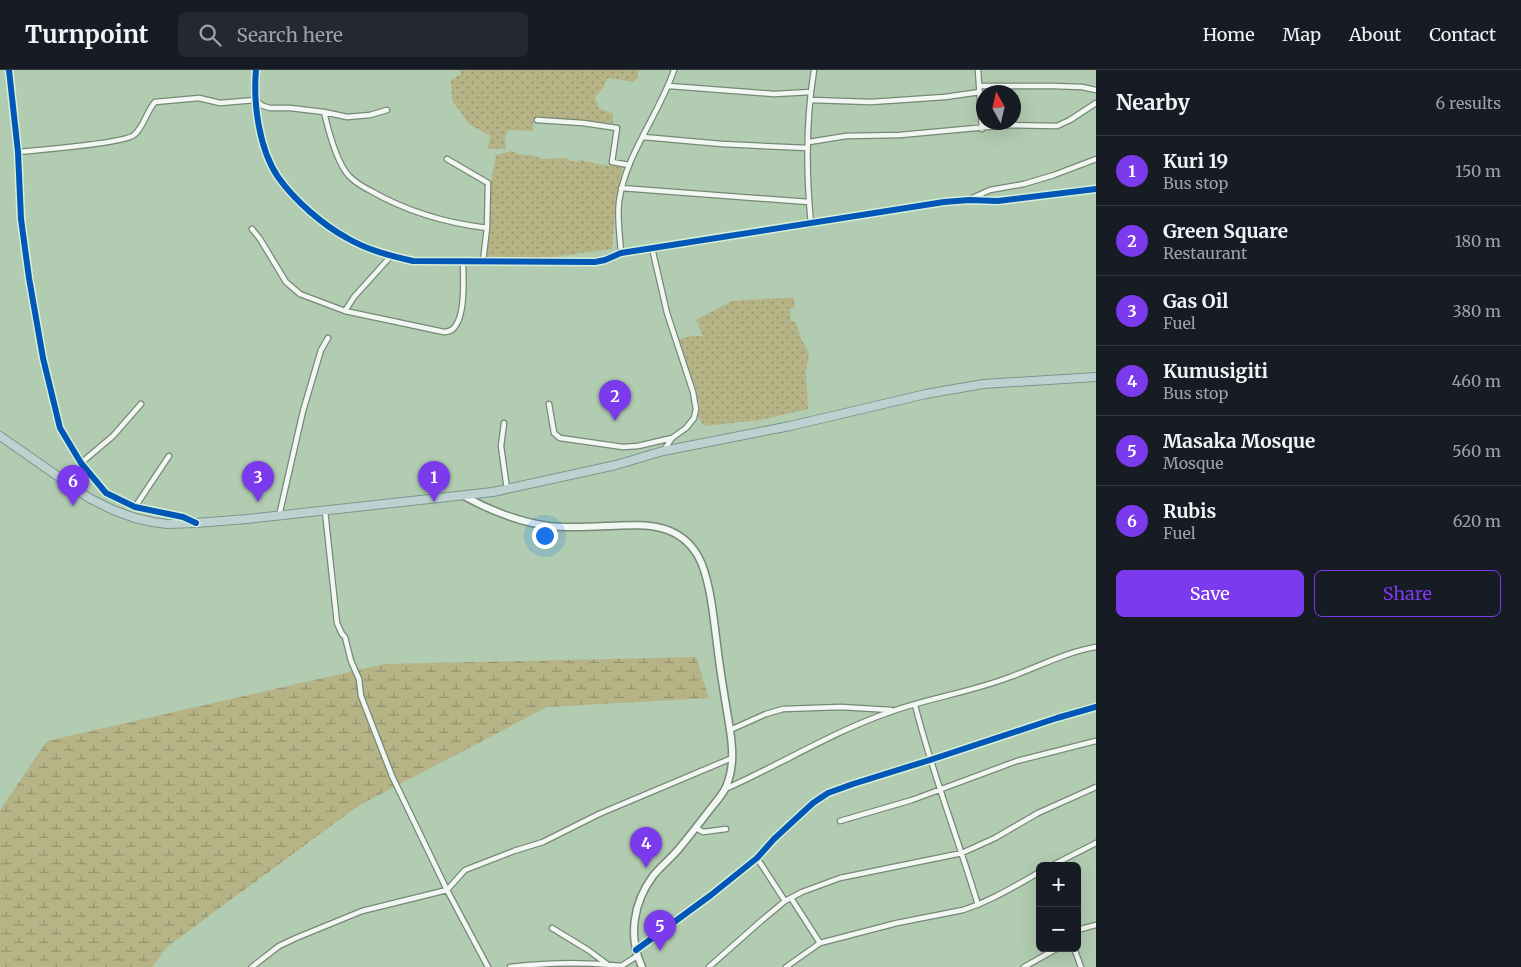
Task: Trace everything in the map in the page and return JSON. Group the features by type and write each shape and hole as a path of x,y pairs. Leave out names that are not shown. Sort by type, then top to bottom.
{"highway":[{"path":"0,436 90,498 114,510 135,518 160,523 196,523 464,496 507,489 616,465 663,451 790,426 926,394 983,384 1096,377"}],"main road":[{"path":"464,496 491,510 536,524 583,527 644,524 667,529 682,538 698,556 713,614 733,758 725,789 696,828 652,878 641,897 636,909 634,922 636,953 642,967"}],"street":[{"path":"9,70 18,152 21,219 29,278 43,358 58,424 81,463 106,493 135,507 184,517 196,523"},
{"path":"256,70 256,100 261,132 265,148 278,177 317,217 334,230 349,239 391,256 413,261 582,263 605,260 621,253 944,202 969,200 998,201 1096,189"},
{"path":"621,253 618,204 621,188 629,165 669,86 674,70"},
{"path":"811,224 807,148 814,70"},
{"path":"978,70 980,85"},
{"path":"669,86 774,94 811,92"},
{"path":"1021,86 1082,87 1096,90"},
{"path":"811,100 871,102 945,97 976,93"},
{"path":"18,152 111,142 127,138 134,135 152,105 158,102 199,98 229,103 256,100 263,106 270,108 290,108 353,117 387,110"},
{"path":"1021,125 1058,126 1096,103"},
{"path":"324,112 336,151 345,170 354,181 390,202 418,213 487,228"},
{"path":"538,120 583,123 617,128 612,162 629,165"},
{"path":"809,142 846,136 900,135 976,129"},
{"path":"643,138 807,148"},
{"path":"969,200 990,190 1024,184 1096,159"},
{"path":"447,160 488,183 487,228 483,261"},
{"path":"621,188 809,202"},
{"path":"252,228 286,282 293,289 311,299 345,311 414,327 448,332 454,328 461,316 463,261"},
{"path":"652,248 667,313 696,401 694,418 686,428 672,438 663,451"},
{"path":"345,311 354,297 391,256"},
{"path":"279,516 303,411 321,350 328,338"},
{"path":"81,463 113,436 141,404"},
{"path":"549,404 554,433 560,438 623,447 638,446 672,438"},
{"path":"504,423 502,446 507,489"},
{"path":"135,507 169,456"},
{"path":"325,511 337,623 346,638 351,661 359,679 361,696 392,776 447,890 488,967"},
{"path":"725,789 756,776 850,727 895,710 978,688 1096,647"},
{"path":"915,705 930,760 978,905"},
{"path":"730,730 783,708 841,707 895,710"},
{"path":"510,967 607,964 621,966 757,858 774,839 813,803 828,793 1096,707"},
{"path":"840,822 912,800 1017,761 1096,741"},
{"path":"252,967 279,946 362,911 447,890 465,870 543,842 606,811 733,758"},
{"path":"710,967 788,899 828,881 962,853 995,838 1038,813 1096,787"},
{"path":"696,828 703,832 726,829"},
{"path":"1058,862 1096,843"},
{"path":"757,858 820,944"},
{"path":"786,967 820,944 856,933 963,910 998,896 1036,874"},
{"path":"1081,929 1096,925"},
{"path":"552,928 607,964"},
{"path":"1024,967 1051,952"},
{"path":"1075,952 1080,967"}],"green space":[{"path":"460,70 638,70 638,77 633,82 608,78 595,97 599,108 613,114 613,123 540,117 533,120 533,131 508,130 505,139 506,149 488,149 490,136 469,124 452,100 451,80 461,74"},
{"path":"512,151 542,159 564,158 576,162 581,160 601,165 623,167 616,198 612,249 523,261 491,260 491,258 486,258 490,188 496,155"},
{"path":"794,298 795,306 790,310 791,321 796,322 801,339 809,353 806,373 808,409 760,420 704,426 698,416 700,405 695,386 676,340 692,336 703,336 696,320 732,301"},
{"path":"696,657 709,698 547,707 358,806 168,946 152,967 0,967 0,810 47,741 384,664"}],"cycle path":[{"path":"9,70 18,152 21,219 29,278 43,358 60,428 81,463 106,493 135,507 183,517 196,523"},
{"path":"256,70 257,111 262,140 271,166 285,186 310,212 347,238 388,255 413,261 595,262 621,253 944,202 969,200 998,201 1096,189"},
{"path":"636,950 711,895 757,858 774,839 813,803 828,793 1096,707"}],"place":[{"name":"Green Square","path":"615,421"},
{"name":"Gas Oil","path":"258,502"},
{"name":"Kuri 19","path":"434,502"},
{"name":"Rubis","path":"73,506"},
{"name":"Kumusigiti","path":"646,868"},
{"name":"Masaka Mosque","path":"660,951"}]}
